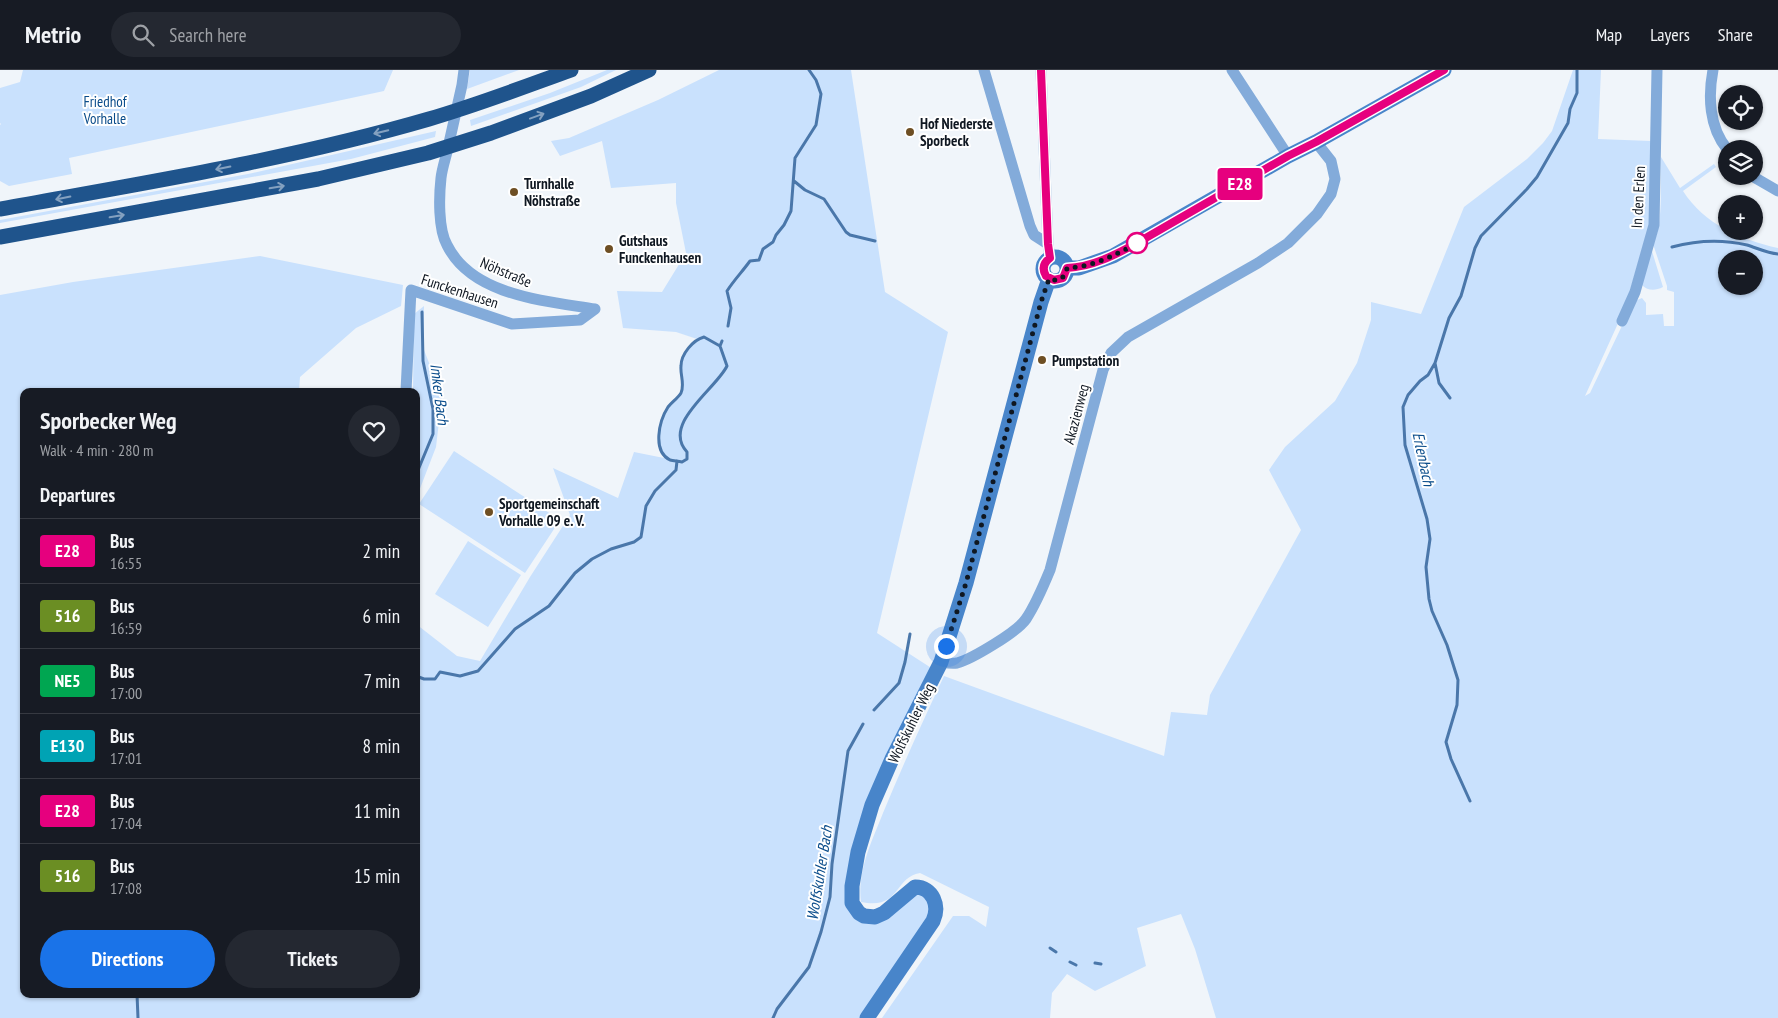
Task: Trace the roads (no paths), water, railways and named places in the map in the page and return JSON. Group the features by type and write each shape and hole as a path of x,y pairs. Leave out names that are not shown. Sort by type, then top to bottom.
{"highway":[{"path":"0,209 309,150 428,119 486,101 571,70"},
{"path":"0,237 318,179 428,153 491,133 591,96 649,70"}],"street":[{"name":"Nöhstraße","path":"464,70 441,176 441,224 447,245 468,272 483,282 534,299 595,309"},
{"path":"984,70 1030,226 1034,234 1055,257 1063,260 1067,268 1063,278 1049,279"},
{"name":"Wolfskuhler Weg","path":"867,1018 936,915 937,909 931,895 920,887 909,890 884,913 875,917 864,916 859,913 852,903 851,895 858,852 872,804 892,759 941,662 966,583 1041,302 1049,279 1043,268 1049,251 1041,70"},
{"path":"1232,70 1288,156"},
{"path":"1067,268 1079,268 1112,256 1444,70"},
{"name":"In den Erlen","path":"1622,321 1635,292 1654,225 1657,70"},
{"path":"1712,70 1710,104 1712,120 1721,140"},
{"name":"Akazienweg","path":"941,662 954,664 968,659 993,645 1024,621 1041,593 1050,570 1104,370 1111,353 1128,337 1258,263 1288,243 1317,214 1331,194 1335,179 1331,161 1316,142"},
{"path":"1763,182 1778,191"},
{"name":"Funckenhausen","path":"406,388 411,290 512,324 580,320 595,309"}],"waterway":[{"path":"728,326 731,308 727,291 750,261 759,260 763,249 773,242 791,211 795,158 816,125 821,94 816,80 809,70"},
{"name":"Erlenbach","path":"1470,801 1451,759 1446,742 1457,705 1458,680 1429,599 1426,567 1430,539 1427,519 1405,445 1403,407 1408,395 1428,375 1435,363 1449,318 1461,296 1475,248 1481,236 1537,177 1568,123 1570,109 1577,93 1577,70"},
{"name":"Wolfskuhler Bach","path":"794,181 805,190 824,199 850,235 875,241"},
{"path":"1672,247 1691,243 1719,241 1747,245 1778,254"},
{"name":"Imker Bach","path":"420,465 433,434 433,409 423,361 422,312"},
{"path":"720,346 727,366 693,407 685,419 681,430 681,441 687,452 687,459 682,462 670,460 664,456 661,450 659,435 662,420 668,407 680,395 682,390 681,369 683,357 688,348 704,337 720,346 722,341"},
{"path":"1435,363 1439,383 1450,398"},
{"path":"420,678 435,679 440,672 460,676 478,671 515,629 549,606 575,573 592,559 611,549 634,542 641,537 646,506 655,491 676,470 677,461"},
{"name":"Wolfskuhler Bach","path":"874,710 899,683 910,634"},
{"name":"Wolfskuhler Bach","path":"773,1018 777,1009 809,967 821,932 830,897 832,864 848,751 863,724"},
{"path":"1050,948 1056,952"},
{"path":"1070,962 1076,965"},
{"path":"1095,963 1101,964"},
{"path":"137,998 138,1018"}],"place":[{"name":"Hof Niederste Sporbeck","path":"910,132"},
{"name":"Turnhalle Nöhstraße","path":"514,192"},
{"name":"Gutshaus Funckenhausen","path":"609,249"},
{"name":"Pumpstation","path":"1042,360"},
{"name":"Sportgemeinschaft Vorhalle 09 e. V.","path":"489,512"}],"park label":[{"name":"Friedhof Vorhalle","path":"105,110"}]}
